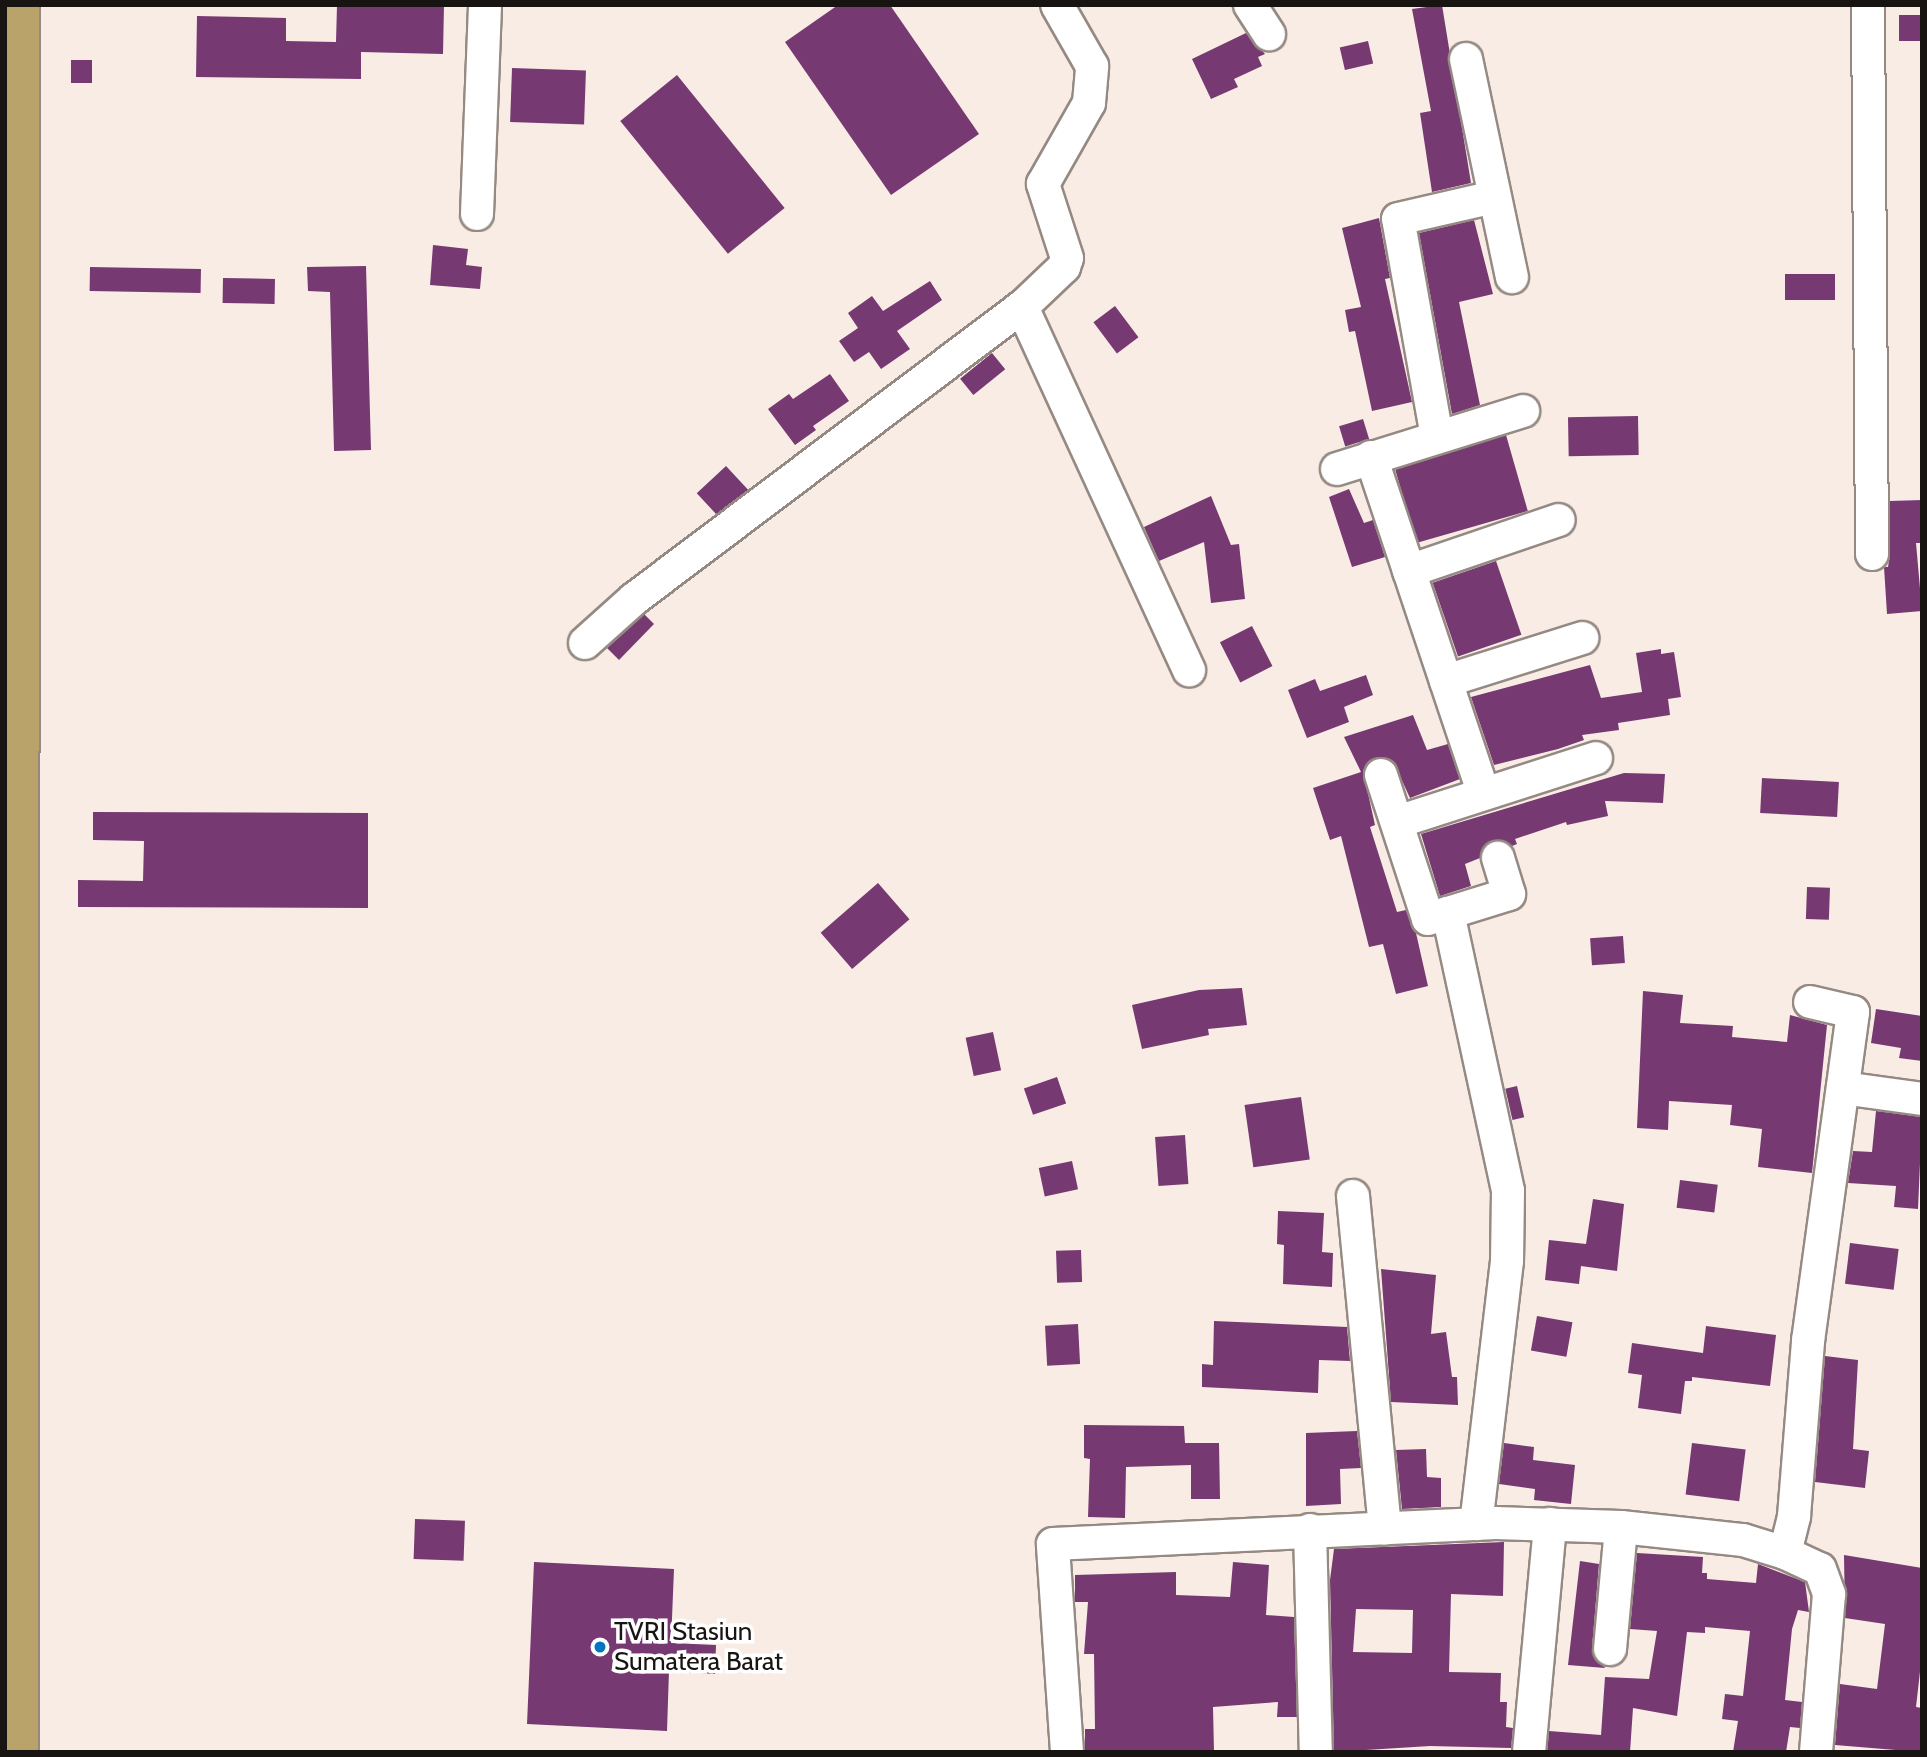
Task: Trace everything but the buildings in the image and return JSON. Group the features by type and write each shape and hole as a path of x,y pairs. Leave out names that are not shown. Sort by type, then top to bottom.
{"highway":[{"path":"19,1752 13,968 20,5"}],"street":[{"path":"477,215 485,5"},
{"path":"585,643 634,599 1022,307 1055,279 1067,258 1043,184 1088,103 1092,66 1057,5"},
{"path":"1250,5 1269,34"},
{"path":"1868,5 1872,554"},
{"path":"1466,59 1512,276"},
{"path":"1437,437 1398,219 1494,197"},
{"path":"1022,307 1189,670"},
{"path":"1336,470 1523,411"},
{"path":"1371,457 1484,794"},
{"path":"1409,571 1559,520"},
{"path":"1446,681 1582,638"},
{"path":"1396,822 1596,758"},
{"path":"1381,775 1428,919 1510,894 1498,858"},
{"path":"1448,913 1508,1191 1510,1220 1493,1406 1476,1524"},
{"path":"1785,1553 1794,1516 1808,1341 1853,1012 1810,1002"},
{"path":"1843,1088 1922,1099"},
{"path":"1353,1196 1385,1528"},
{"path":"1067,1752 1053,1544 1476,1524 1550,1524 1621,1527 1743,1540 1785,1553 1820,1569 1829,1594 1816,1752"},
{"path":"1529,1752 1550,1524"},
{"path":"1610,1649 1621,1527"},
{"path":"1310,1531 1316,1752"}],"place":[{"name":"TVRI Stasiun Sumatera Barat","path":"600,1647"}]}
